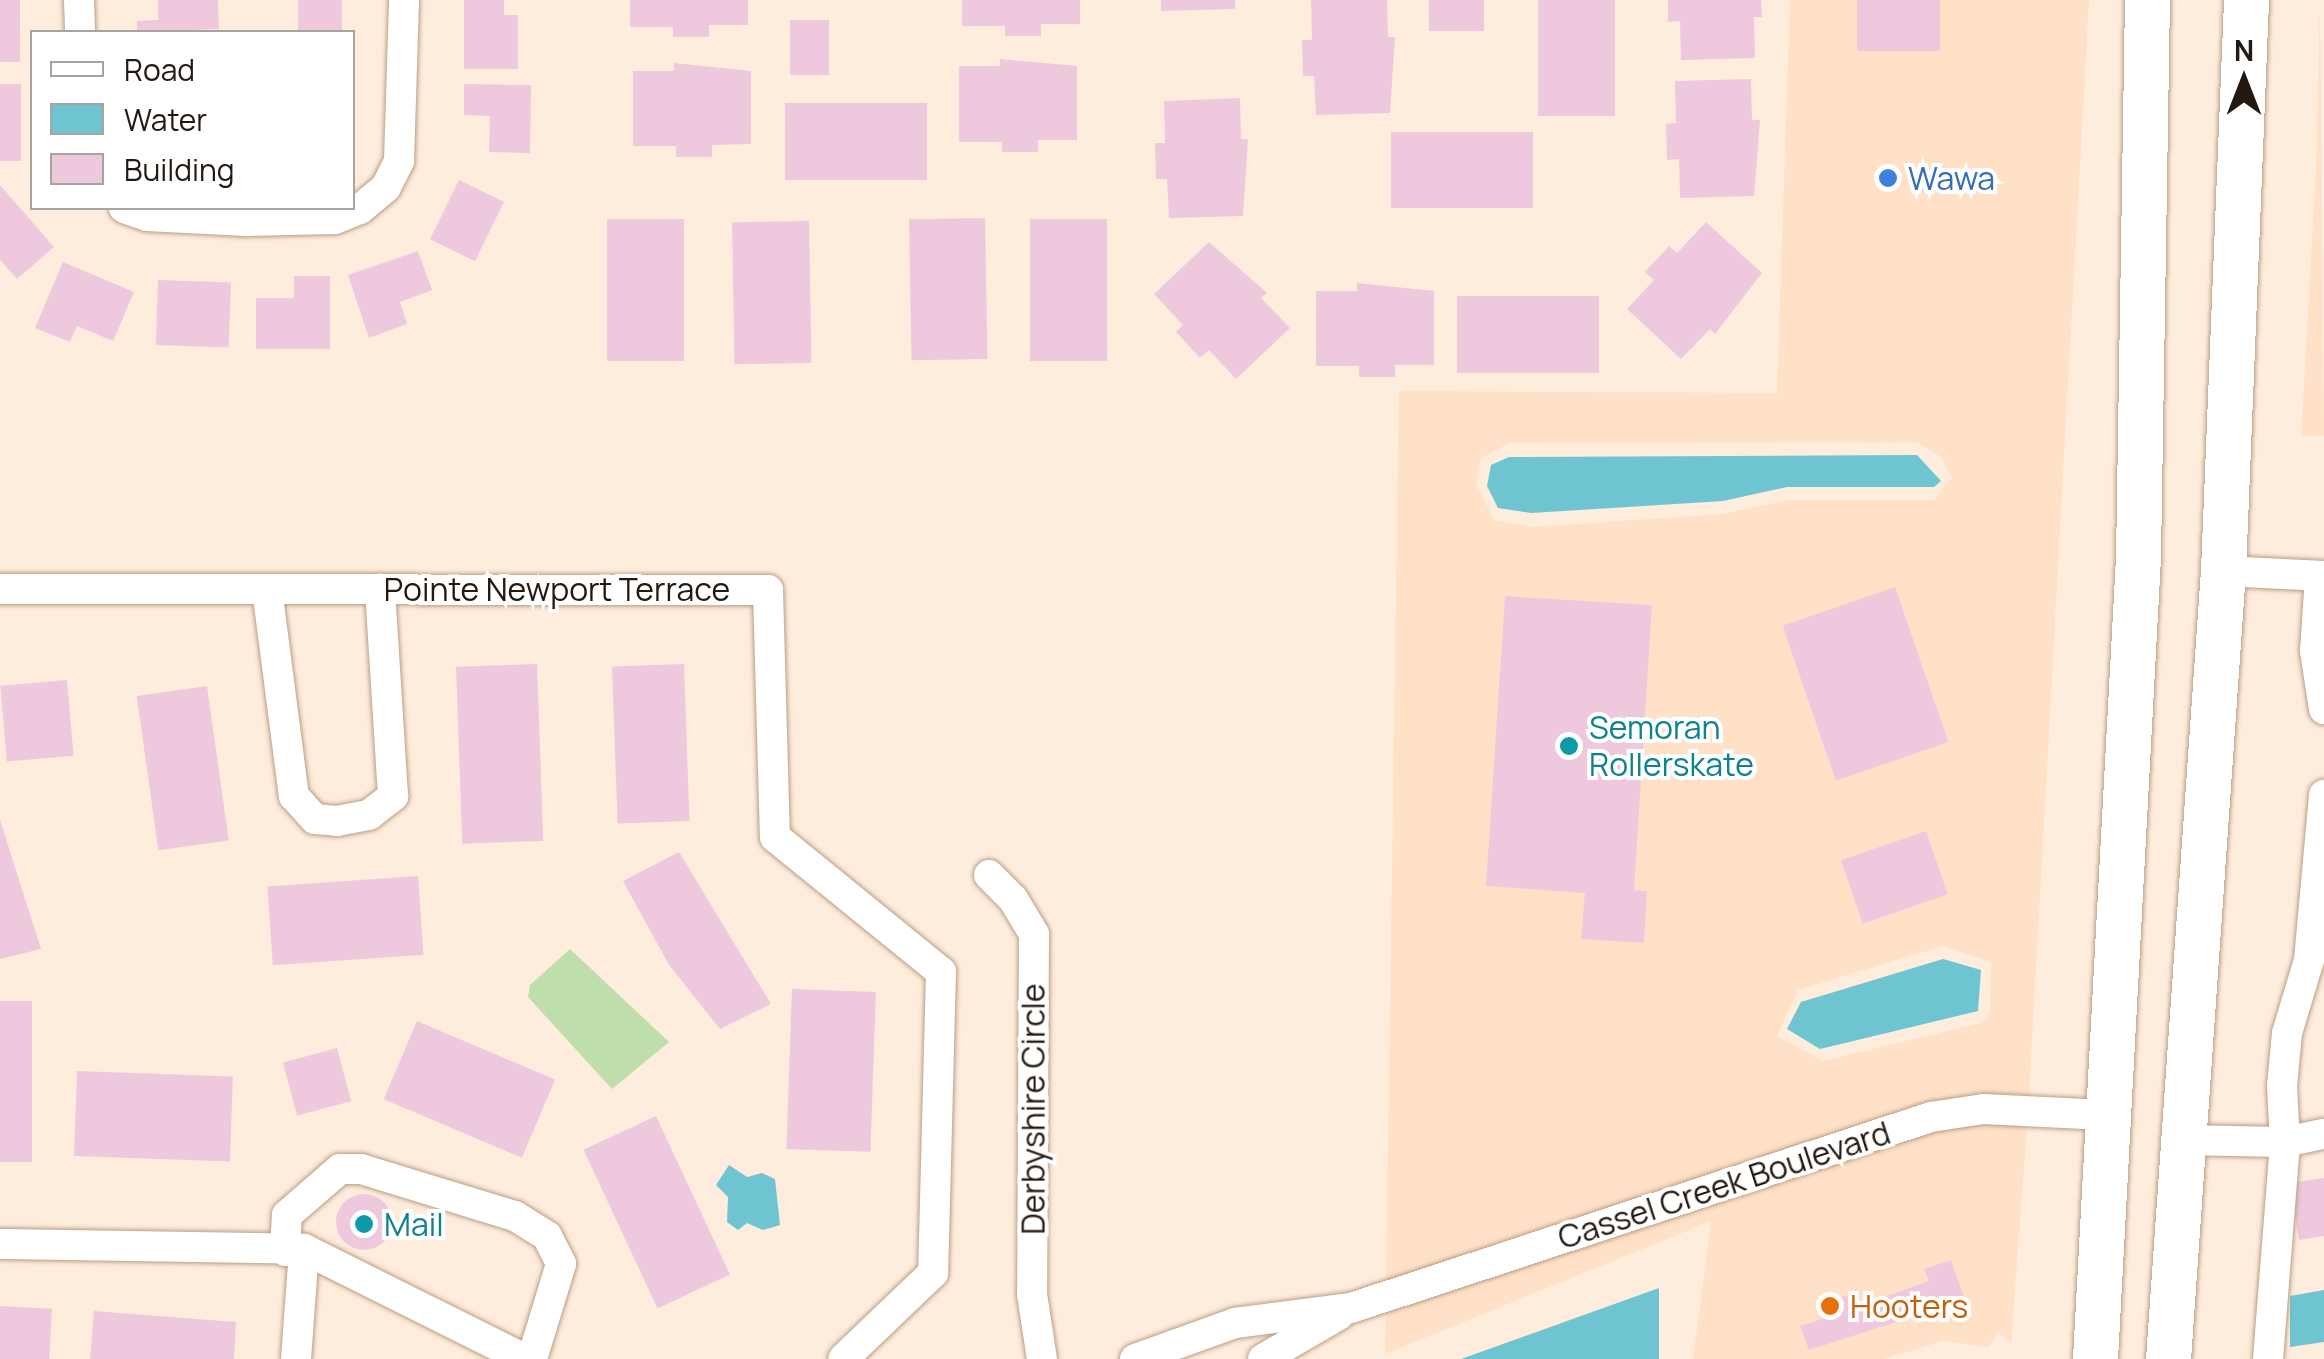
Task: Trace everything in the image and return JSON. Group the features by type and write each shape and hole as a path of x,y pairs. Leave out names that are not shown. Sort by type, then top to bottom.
{"main road":[{"path":"2095,1359 2105,1115 2138,558 2147,0"},
{"path":"2168,1359 2180,1140 2223,571 2246,0"}],"street":[{"path":"79,0 80,30"},
{"path":"355,207 386,187 405,131 404,0"},
{"path":"130,210 147,216 246,221 335,220 350,210"},
{"path":"2223,571 2322,576 2315,651 2324,709"},
{"path":"267,589 294,796 315,819 338,821 369,815 394,796 380,588"},
{"name":"Pointe Newport Terrace","path":"0,589 768,590 776,836 940,972 933,1273 843,1359"},
{"path":"2268,1359 2285,1142 2288,1032 2310,960 2324,795"},
{"name":"Derbyshire Circle","path":"989,875 1014,899 1034,934 1032,1294 1042,1359"},
{"name":"Cassel Creek Boulevard","path":"1135,1359 1234,1324 1351,1308 1931,1117 1983,1109 2105,1115"},
{"path":"2180,1140 2285,1142 2324,1134"},
{"path":"0,1244 295,1250 529,1359 561,1264 546,1236 514,1216 361,1168 340,1168 287,1215 295,1250 296,1359"},
{"name":"Cassel Creek Boulevard","path":"1263,1359 1351,1308"}],"shaded area":[{"path":"1790,0 2089,0 2029,1096 1983,1093 1927,1102 1386,1281 1399,391 1777,393","holes":["1917,442 1941,457 1952,478 1934,500 1788,500 1723,514 1532,527 1494,520 1476,484 1481,459 1509,443","1943,946 1991,962 1990,1012 1981,1023 1823,1061 1777,1036 1798,990"]},
{"path":"2320,0 2324,436 2301,436 2316,169"},
{"path":"1983,1124 2027,1127 2011,1344 1999,1333 1988,1347 1943,1341 1884,1359 1693,1359 1711,1221 1385,1354 1386,1313 1934,1132"}],"green space":[{"path":"570,949 669,1042 612,1089 528,997 530,985"}],"water":[{"path":"1917,455 1941,481 1934,487 1787,487 1723,501 1531,513 1498,508 1487,486 1491,465 1509,457"},
{"path":"1943,959 1981,970 1978,1011 1820,1049 1787,1029 1801,1002"},
{"path":"729,1165 747,1177 762,1173 775,1179 780,1225 763,1230 747,1223 738,1230 727,1222 728,1197 716,1185"},
{"path":"1659,1288 1659,1359 1461,1359"},
{"path":"2324,1290 2324,1342 2290,1347 2290,1296"}],"building":[{"path":"0,0 20,0 20,62 0,62"},
{"path":"158,0 218,0 219,29 137,30 137,21 158,20"},
{"path":"298,0 342,0 342,30 298,30"},
{"path":"464,0 504,0 504,15 518,15 518,69 464,69"},
{"path":"630,0 748,0 748,25 709,25 709,37 673,37 673,27 630,27"},
{"path":"962,0 1080,0 1080,24 1041,24 1041,36 1005,36 1005,26 962,26"},
{"path":"1161,0 1235,0 1235,9 1161,11"},
{"path":"1311,0 1387,0 1388,37 1395,37 1390,113 1316,115 1314,76 1303,76 1302,40 1312,40"},
{"path":"1429,0 1484,0 1484,31 1429,31"},
{"path":"1538,0 1615,0 1615,116 1538,116"},
{"path":"1668,0 1761,0 1762,17 1754,17 1755,58 1681,60 1680,21 1668,22"},
{"path":"1857,0 1940,0 1940,51 1857,51"},
{"path":"790,20 829,20 829,75 790,75"},
{"path":"1000,59 1077,66 1077,140 1038,140 1038,152 1002,152 1002,142 959,142 959,66 1000,66"},
{"path":"674,63 751,71 751,144 712,145 712,157 676,157 676,146 633,146 633,71 674,71"},
{"path":"1751,79 1752,120 1760,120 1754,196 1680,198 1679,159 1667,160 1666,124 1676,123 1675,81"},
{"path":"0,84 21,84 21,161 0,161"},
{"path":"464,84 531,85 530,153 489,152 490,116 464,115"},
{"path":"1240,98 1241,139 1248,139 1243,216 1169,218 1167,179 1156,179 1155,143 1165,143 1164,101"},
{"path":"785,103 927,103 927,180 785,180"},
{"path":"1391,132 1533,132 1533,208 1391,208"},
{"path":"459,180 504,202 475,261 430,239"},
{"path":"0,185 54,247 17,279 0,260"},
{"path":"985,218 987,359 911,360 909,219"},
{"path":"607,219 684,219 684,361 607,361"},
{"path":"1030,219 1107,219 1107,361 1030,361"},
{"path":"809,221 811,363 734,364 732,222"},
{"path":"1706,222 1762,273 1715,334 1710,329 1681,359 1627,309 1654,280 1645,272 1669,246 1677,253"},
{"path":"1209,242 1267,293 1261,298 1290,328 1236,379 1209,350 1200,358 1176,332 1183,325 1154,294"},
{"path":"418,251 432,290 400,302 407,324 369,338 348,275"},
{"path":"63,262 134,292 113,341 77,326 70,342 35,328"},
{"path":"294,276 330,276 330,349 256,349 256,298 294,298"},
{"path":"158,280 231,283 229,348 156,345"},
{"path":"1357,283 1434,291 1434,365 1395,365 1395,377 1359,377 1359,366 1316,366 1316,291 1357,291"},
{"path":"1457,296 1599,296 1599,373 1457,373"},
{"path":"1895,587 1948,742 1836,781 1782,626"},
{"name":"Semoran Rollerskate","path":"1505,596 1652,605 1634,890 1647,891 1644,943 1581,939 1585,893 1486,886"},
{"path":"537,664 543,841 462,844 456,667"},
{"path":"684,664 689,821 618,823 612,667"},
{"path":"67,680 74,756 7,762 0,686"},
{"path":"207,686 229,840 158,850 137,696"},
{"path":"0,820 41,949 0,959"},
{"path":"1926,831 1948,894 1863,924 1841,860"},
{"path":"679,852 771,1004 720,1029 669,965 623,881"},
{"path":"418,876 424,955 273,965 267,887"},
{"path":"792,989 876,992 870,1152 786,1149"},
{"path":"0,1001 32,1001 32,1162 0,1162"},
{"path":"417,1021 555,1080 522,1158 384,1099"},
{"path":"337,1048 351,1101 297,1116 283,1062"},
{"path":"77,1071 233,1076 230,1161 74,1156"},
{"path":"656,1116 730,1275 657,1308 583,1150"},
{"path":"2324,1178 2324,1236 2299,1240 2290,1183"},
{"name":"Mail","path":"364,1194 384,1202 392,1222 384,1242 364,1250 344,1242 336,1222 344,1202"},
{"path":"1951,1260 1965,1300 1809,1350 1800,1326 1822,1319 1817,1305 1848,1295 1853,1308 1929,1281 1924,1269"},
{"path":"0,1306 52,1309 49,1359 0,1359"},
{"path":"94,1311 236,1322 234,1359 90,1359"}],"place":[{"name":"Wawa","path":"1888,178"},
{"name":"Semoran Rollerskate","path":"1569,746"},
{"name":"Mail","path":"364,1224"},
{"name":"Hooters","path":"1830,1306"}]}
